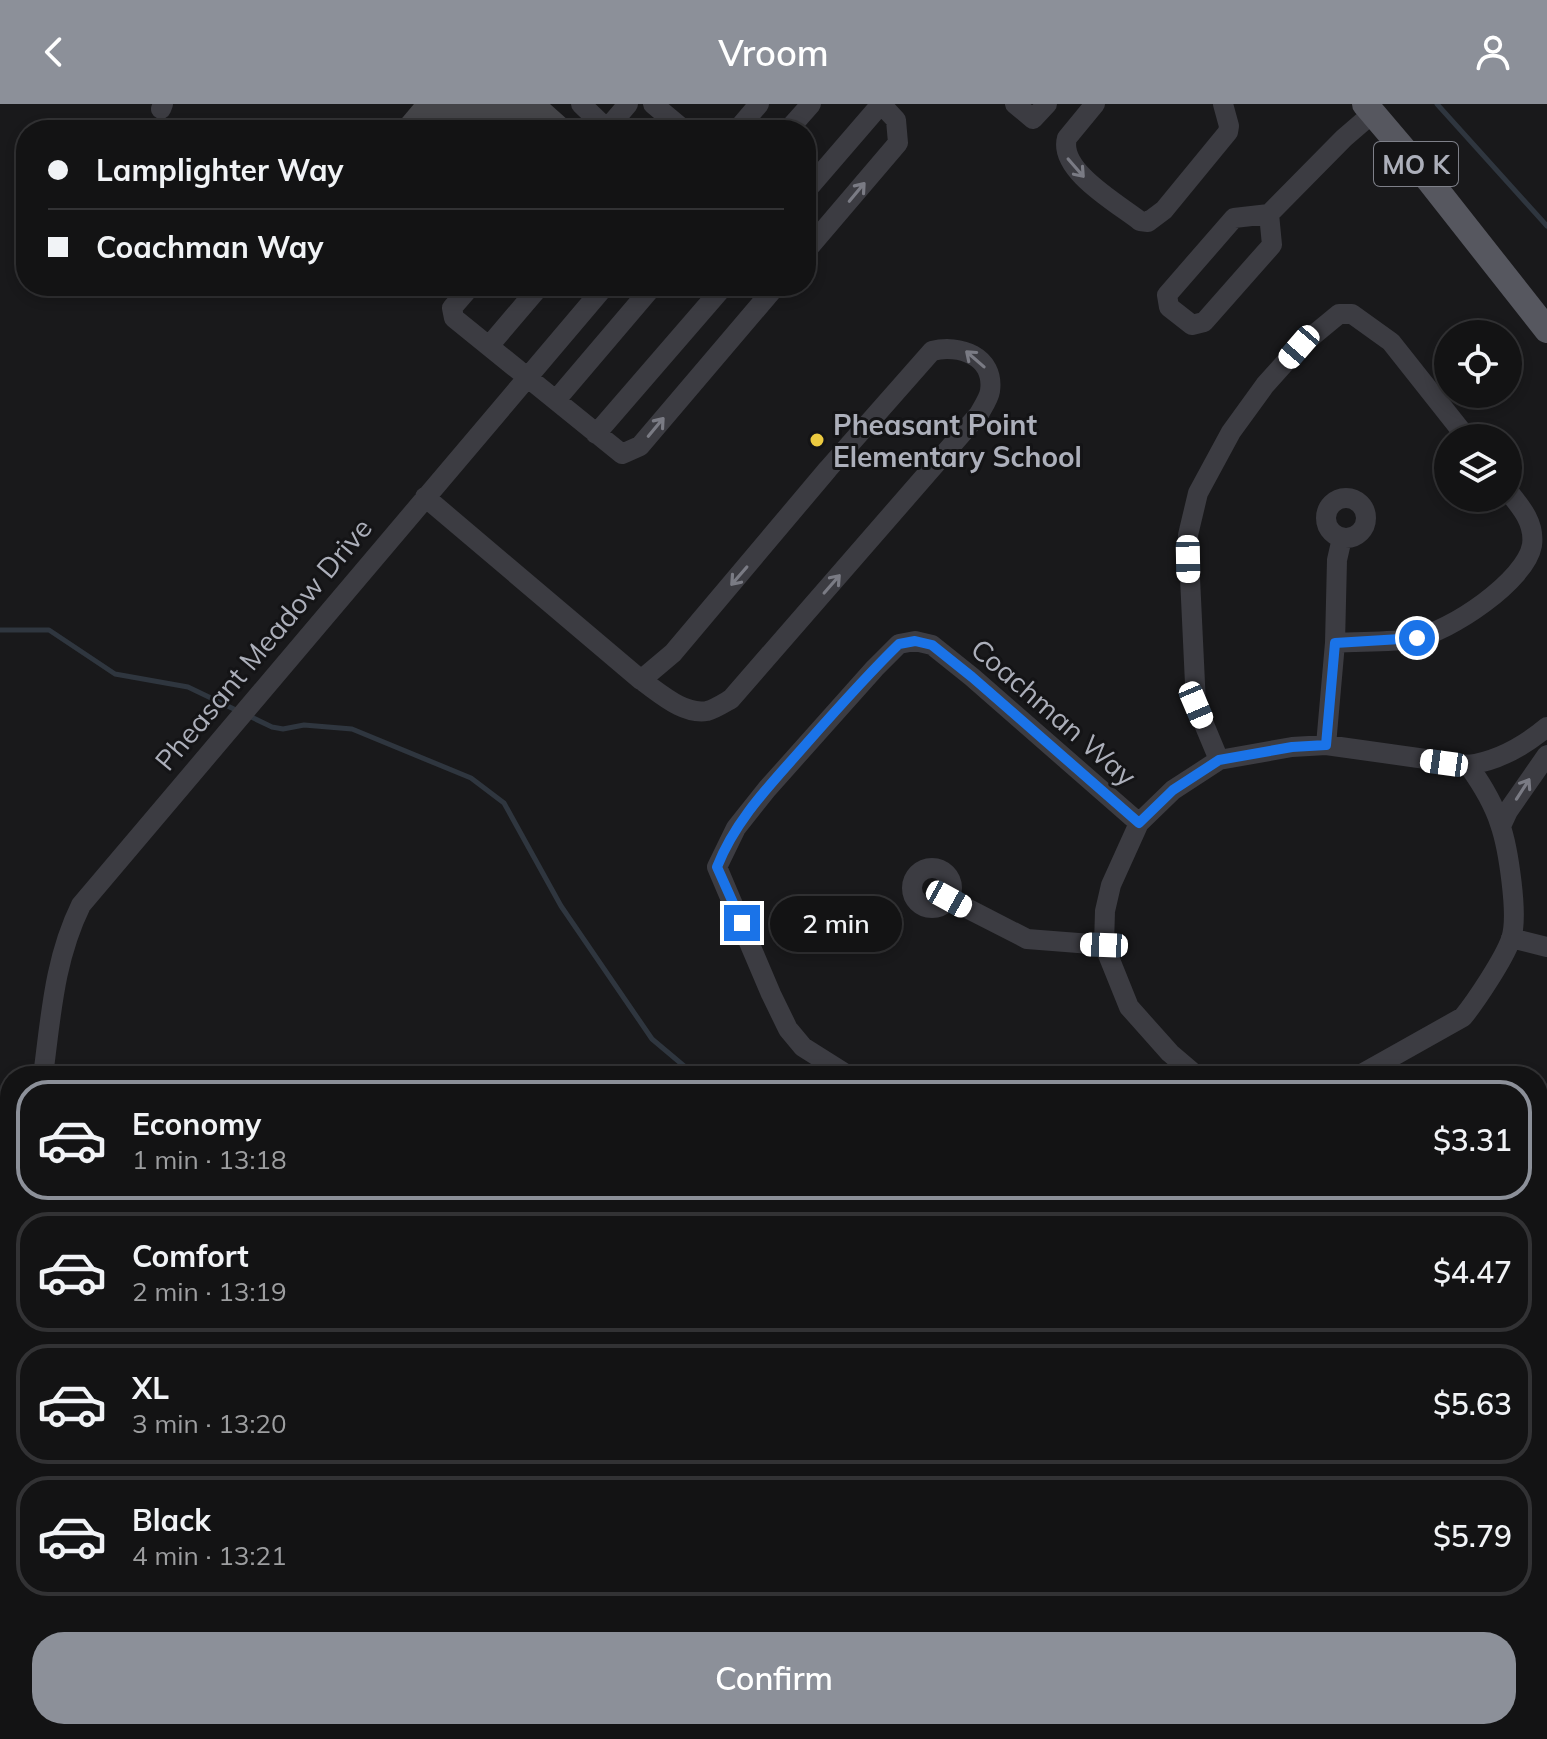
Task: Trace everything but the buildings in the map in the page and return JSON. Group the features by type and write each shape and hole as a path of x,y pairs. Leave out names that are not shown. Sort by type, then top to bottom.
{"main road":[{"name":"MO K","path":"1369,108 1547,330"}],"street":[{"path":"581,104 597,120"},
{"path":"614,120 628,104"},
{"path":"653,104 669,120"},
{"path":"745,120 759,104"},
{"path":"797,120 811,104"},
{"path":"816,179 881,104 896,120 898,143 816,239"},
{"path":"1015,104 1033,119 1047,104"},
{"path":"1095,104 1067,138 1068,161 1140,221 1148,222 1164,210 1228,132 1223,104"},
{"path":"1269,214 1272,245 1204,322 1192,325 1169,307 1167,295 1234,218 1269,214 1344,138 1369,108"},
{"path":"462,296 452,308 454,318 622,454 640,446 768,296"},
{"path":"489,346 532,296"},
{"name":"Pheasant Meadow Drive","path":"44,1066 58,961 81,905 597,296"},
{"path":"556,400 644,296"},
{"path":"596,434 715,296"},
{"path":"1219,760 1196,705 1188,535 1198,493 1231,432 1265,385 1309,339 1339,314 1352,314 1391,342 1456,424"},
{"path":"425,497 641,680 676,704 692,710 708,711 731,699 979,414 990,393 990,375 980,359 965,350 945,348 932,351 673,653 641,680"},
{"path":"1335,643 1417,638 1474,612 1519,572 1528,559 1532,543 1527,515 1522,509"},
{"path":"1326,745 1335,643 1337,560 1342,538"},
{"name":"Coachman Way","path":"833,1066 803,1047 788,1029 717,867 736,828 767,789 899,644 915,641 932,645 1139,823"},
{"path":"1185,1066 1129,1007 1104,945 1105,911 1111,885 1139,823 1173,790 1219,760 1292,747 1326,745 1468,765 1484,763 1527,743 1547,727"},
{"path":"1501,826 1544,757 1527,743"},
{"path":"1376,1066 1463,1017 1475,1002 1511,938 1514,902 1501,826 1485,789 1468,765"},
{"path":"949,899 1027,939 1104,945"},
{"path":"1511,938 1547,947"}],"waterway":[{"path":"1437,104 1547,226"},
{"path":"0,630 49,630 115,674 188,687 238,711"},
{"path":"247,715 283,729 304,725 352,729 471,778 504,803 561,906 652,1039 684,1066"}],"place":[{"name":"Pheasant Point Elementary School","path":"817,440"}],"route":[{"path":"742,923 717,867 736,828 828,719 899,644 915,641 932,645 1139,823 1173,790 1219,760 1292,747 1326,745 1335,643 1417,638"}]}
